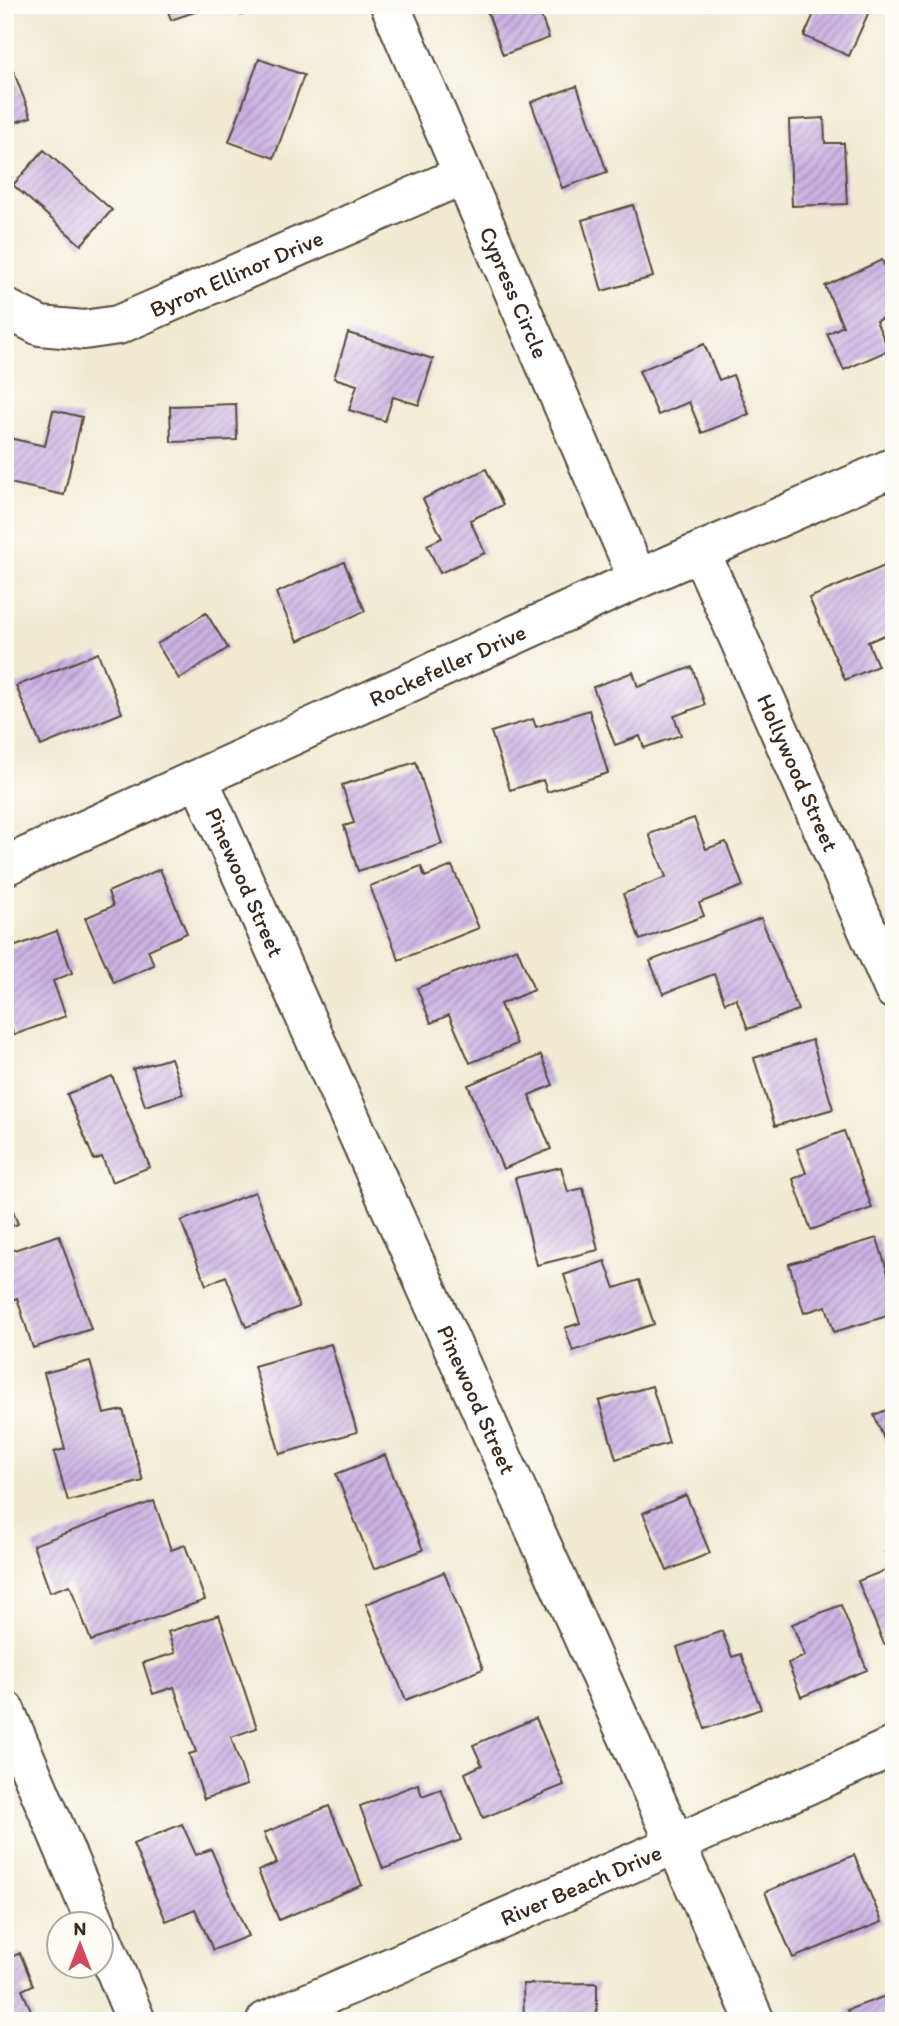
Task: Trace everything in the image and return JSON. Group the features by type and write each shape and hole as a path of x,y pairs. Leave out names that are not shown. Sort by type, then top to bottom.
{"street":[{"name":"Cypress Circle","path":"390,5 638,579"},
{"name":"Byron Ellinor Drive","path":"5,308 40,326 85,330 118,325 463,176"},
{"name":"Rockefeller Drive","path":"5,866 638,579 894,467"},
{"name":"Hollywood Street","path":"701,553 894,990"},
{"name":"Pinewood Street","path":"199,780 755,2021"},
{"path":"5,1710 90,1910"},
{"name":"River Beach Drive","path":"267,2021 676,1844 894,1746"},
{"path":"116,1972 136,2021"}],"building":[{"path":"166,5 212,5 212,6 171,20"},
{"path":"239,5 276,5 276,6 241,15"},
{"path":"485,5 537,5 549,38 503,55"},
{"path":"818,5 872,5 849,56 804,36"},
{"path":"5,49 31,117 5,126"},
{"path":"259,59 304,75 274,158 229,142"},
{"path":"577,86 607,172 562,188 531,102"},
{"path":"824,118 825,143 844,143 847,204 792,206 789,120"},
{"path":"44,150 112,210 81,245 13,185"},
{"path":"633,205 653,277 602,291 582,220"},
{"path":"882,260 894,287 894,313 876,321 889,350 844,370 827,334 843,326 825,286"},
{"path":"348,333 433,359 419,405 393,397 385,421 349,410 357,385 334,378"},
{"path":"704,344 719,380 733,375 749,414 702,433 689,402 658,415 639,371"},
{"path":"236,404 237,440 171,442 170,406"},
{"path":"53,410 82,417 64,495 5,482 9,438 45,446"},
{"path":"486,469 503,505 470,520 485,553 440,573 427,545 442,538 423,499"},
{"path":"344,562 365,611 298,641 276,593"},
{"path":"894,562 894,631 868,642 878,666 845,680 809,598"},
{"path":"206,613 228,648 179,679 157,644"},
{"path":"98,653 122,713 41,746 16,686"},
{"path":"692,667 705,705 674,716 681,735 644,748 640,736 615,745 593,687 633,672 638,687"},
{"path":"589,710 608,773 547,792 543,780 510,790 491,732 533,719 536,727"},
{"path":"416,762 442,844 358,871 344,826 354,823 342,785"},
{"path":"694,818 706,849 726,842 743,886 699,903 704,916 640,940 623,894 666,877 649,834"},
{"path":"421,866 425,877 452,866 479,928 399,960 370,886"},
{"path":"160,869 187,933 148,950 154,965 114,983 85,918 113,906 108,892"},
{"path":"761,918 798,1010 748,1029 736,998 725,1003 714,974 663,994 650,961"},
{"path":"57,931 72,973 53,981 66,1016 14,1035 5,1011 5,950"},
{"path":"517,948 534,990 500,1004 517,1044 470,1063 449,1015 431,1023 417,988"},
{"path":"812,1040 833,1109 775,1126 754,1058"},
{"path":"541,1055 553,1085 529,1095 551,1149 503,1169 468,1085"},
{"path":"171,1058 183,1094 145,1106 133,1069"},
{"path":"112,1076 150,1167 112,1182 102,1157 94,1160 67,1094"},
{"path":"844,1131 872,1208 811,1230 793,1179 806,1173 797,1149"},
{"path":"561,1167 568,1192 583,1188 598,1250 537,1265 515,1178"},
{"path":"5,1190 18,1224 5,1229"},
{"path":"255,1192 299,1307 246,1327 226,1276 206,1285 181,1221"},
{"path":"59,1235 91,1329 33,1348 17,1298 5,1302 5,1253"},
{"path":"877,1238 894,1293 894,1314 834,1332 826,1306 804,1313 789,1264"},
{"path":"605,1261 615,1288 639,1280 654,1324 573,1351 565,1328 580,1323 564,1275"},
{"path":"331,1344 357,1432 280,1454 254,1366"},
{"path":"90,1361 104,1414 123,1410 143,1481 68,1501 54,1452 65,1449 44,1373"},
{"path":"652,1386 669,1443 616,1459 599,1401"},
{"path":"894,1407 894,1463 874,1415"},
{"path":"385,1455 423,1550 374,1569 336,1474"},
{"path":"686,1495 710,1553 667,1571 643,1513"},
{"path":"154,1501 171,1550 185,1545 205,1600 91,1641 70,1585 50,1592 33,1545"},
{"path":"894,1548 894,1641 884,1644 858,1581 891,1568 885,1552"},
{"path":"444,1572 483,1669 406,1700 366,1604"},
{"path":"841,1605 867,1670 801,1697 788,1663 805,1656 792,1624"},
{"path":"219,1615 257,1728 231,1737 247,1785 204,1799 189,1754 196,1752 174,1687 153,1694 143,1663 175,1653 168,1632"},
{"path":"722,1631 732,1657 741,1654 761,1709 705,1729 677,1647"},
{"path":"536,1718 564,1785 483,1818 465,1773 482,1765 473,1745"},
{"path":"418,1784 422,1796 441,1789 461,1840 383,1869 360,1806"},
{"path":"329,1806 362,1885 279,1920 258,1871 277,1863 264,1833"},
{"path":"182,1824 196,1855 211,1849 248,1936 213,1950 195,1909 166,1921 133,1844"},
{"path":"854,1855 882,1922 793,1958 765,1892"},
{"path":"20,1953 33,1985 22,1990 35,2019 5,2021 5,1960"},
{"path":"597,1983 597,2021 524,2021 523,1984"},
{"path":"894,1993 894,2021 851,2021 847,2010"}]}
